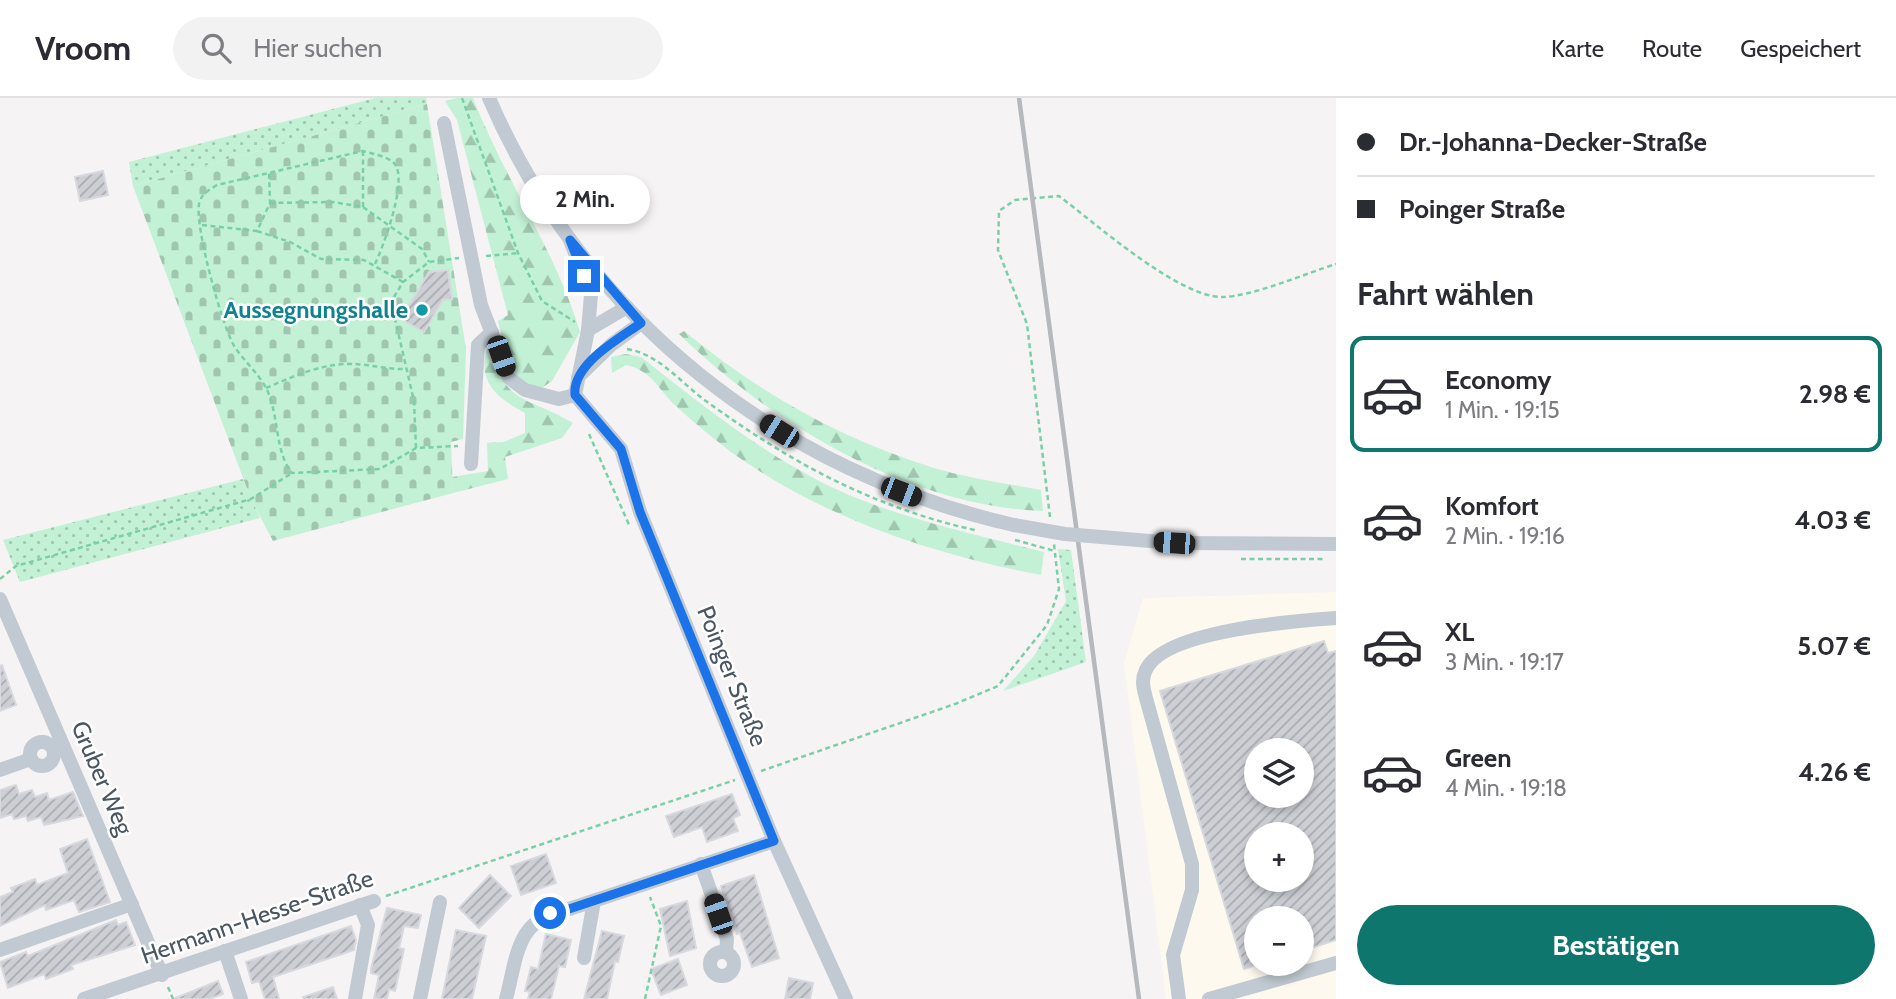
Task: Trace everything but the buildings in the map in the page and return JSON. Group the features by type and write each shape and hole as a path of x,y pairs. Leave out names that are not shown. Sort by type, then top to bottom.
{"street":[{"path":"489,98 516,157 570,240 641,323 718,389 800,444 844,468 911,496 1012,531 1174,543 1336,544"},
{"path":"444,123 481,305 509,378 525,390 559,399 575,395 588,330 591,295 570,240"},
{"path":"588,330 627,307"},
{"path":"578,377 611,345 641,323"},
{"path":"471,464 478,345 492,332"},
{"name":"Poinger Straße","path":"575,395 621,449 640,512 744,777 846,999"},
{"name":"Gruber Weg","path":"0,599 162,975"},
{"path":"1180,999 1173,955 1192,890 1192,863 1146,698 1145,672 1152,660 1167,649 1193,640 1284,622 1336,618"},
{"path":"0,770 31,758"},
{"path":"506,999 522,939 530,925 550,913 774,841"},
{"path":"701,864 727,939 726,951"},
{"path":"584,958 594,901"},
{"path":"420,999 440,902"},
{"path":"355,999 368,925 367,903"},
{"name":"Hermann-Hesse-Straße","path":"84,999 162,975 367,903"},
{"path":"0,950 132,904"},
{"path":"225,951 241,999"},
{"path":"1209,999 1336,963"}],"path":[{"path":"416,448 414,401 395,319 394,297 404,282 429,262 518,253 462,98"},
{"path":"363,151 363,207"},
{"path":"292,473 284,464 279,426 266,388 234,345 224,320 202,246 200,204 205,192 217,185 363,151 394,163 398,172 391,224 375,264"},
{"path":"257,231 270,203 269,173"},
{"path":"1052,527 1027,324 998,250 999,211 1015,201 1059,196 1170,278 1212,296 1239,294 1336,264"},
{"path":"270,203 333,202 363,207 391,224 400,236 422,249 429,262"},
{"path":"201,225 257,231 290,242 321,259 364,260 404,282"},
{"path":"266,388 314,369 341,365 385,370 407,369"},
{"path":"0,579 16,566 251,499 292,473 380,468 416,448 472,445"},
{"path":"1012,531 1023,544 1055,551"},
{"name":"Hermann-Hesse-Straße","path":"367,903 744,777 955,704 998,686 1047,625 1059,589 1054,539"},
{"path":"645,883 661,926 645,999"}],"shaded area":[{"path":"1336,592 1336,999 1166,999 1124,663 1143,598"}],"green space":[{"path":"375,98 426,98 427,104 133,186 129,162"},
{"path":"473,98 499,157 557,272 580,332 552,381 537,391 511,373 498,321 508,315 457,120 445,101"},
{"path":"427,104 466,349 463,439 451,442 453,493 273,541 251,499 133,186"},
{"path":"684,331 770,393 832,427 931,467 1041,490 1043,511 993,506 944,494 894,477 846,455 757,399 679,334"},
{"path":"487,348 503,381 511,390 573,423 562,438 505,457 508,479 453,493 452,477 488,471 487,443 504,442 525,433 525,413 498,395 487,380"},
{"path":"626,354 641,357 748,438 804,473 834,488 909,516 1044,552 1041,575 919,544 879,530 803,496 731,452 683,413 643,372 626,365 612,373 611,357"},
{"path":"243,479 260,518 20,582 3,540"},
{"path":"1058,549 1071,550 1086,662 1003,691 1034,656 1066,601"}],"railway":[{"path":"1019,98 1139,999"}],"place":[{"name":"Aussegnungshalle","path":"422,310"}],"route":[{"path":"550,913 774,841 640,512 621,449 583,408 575,395 574,387 578,377 586,368 641,323 570,240 584,276"}]}
